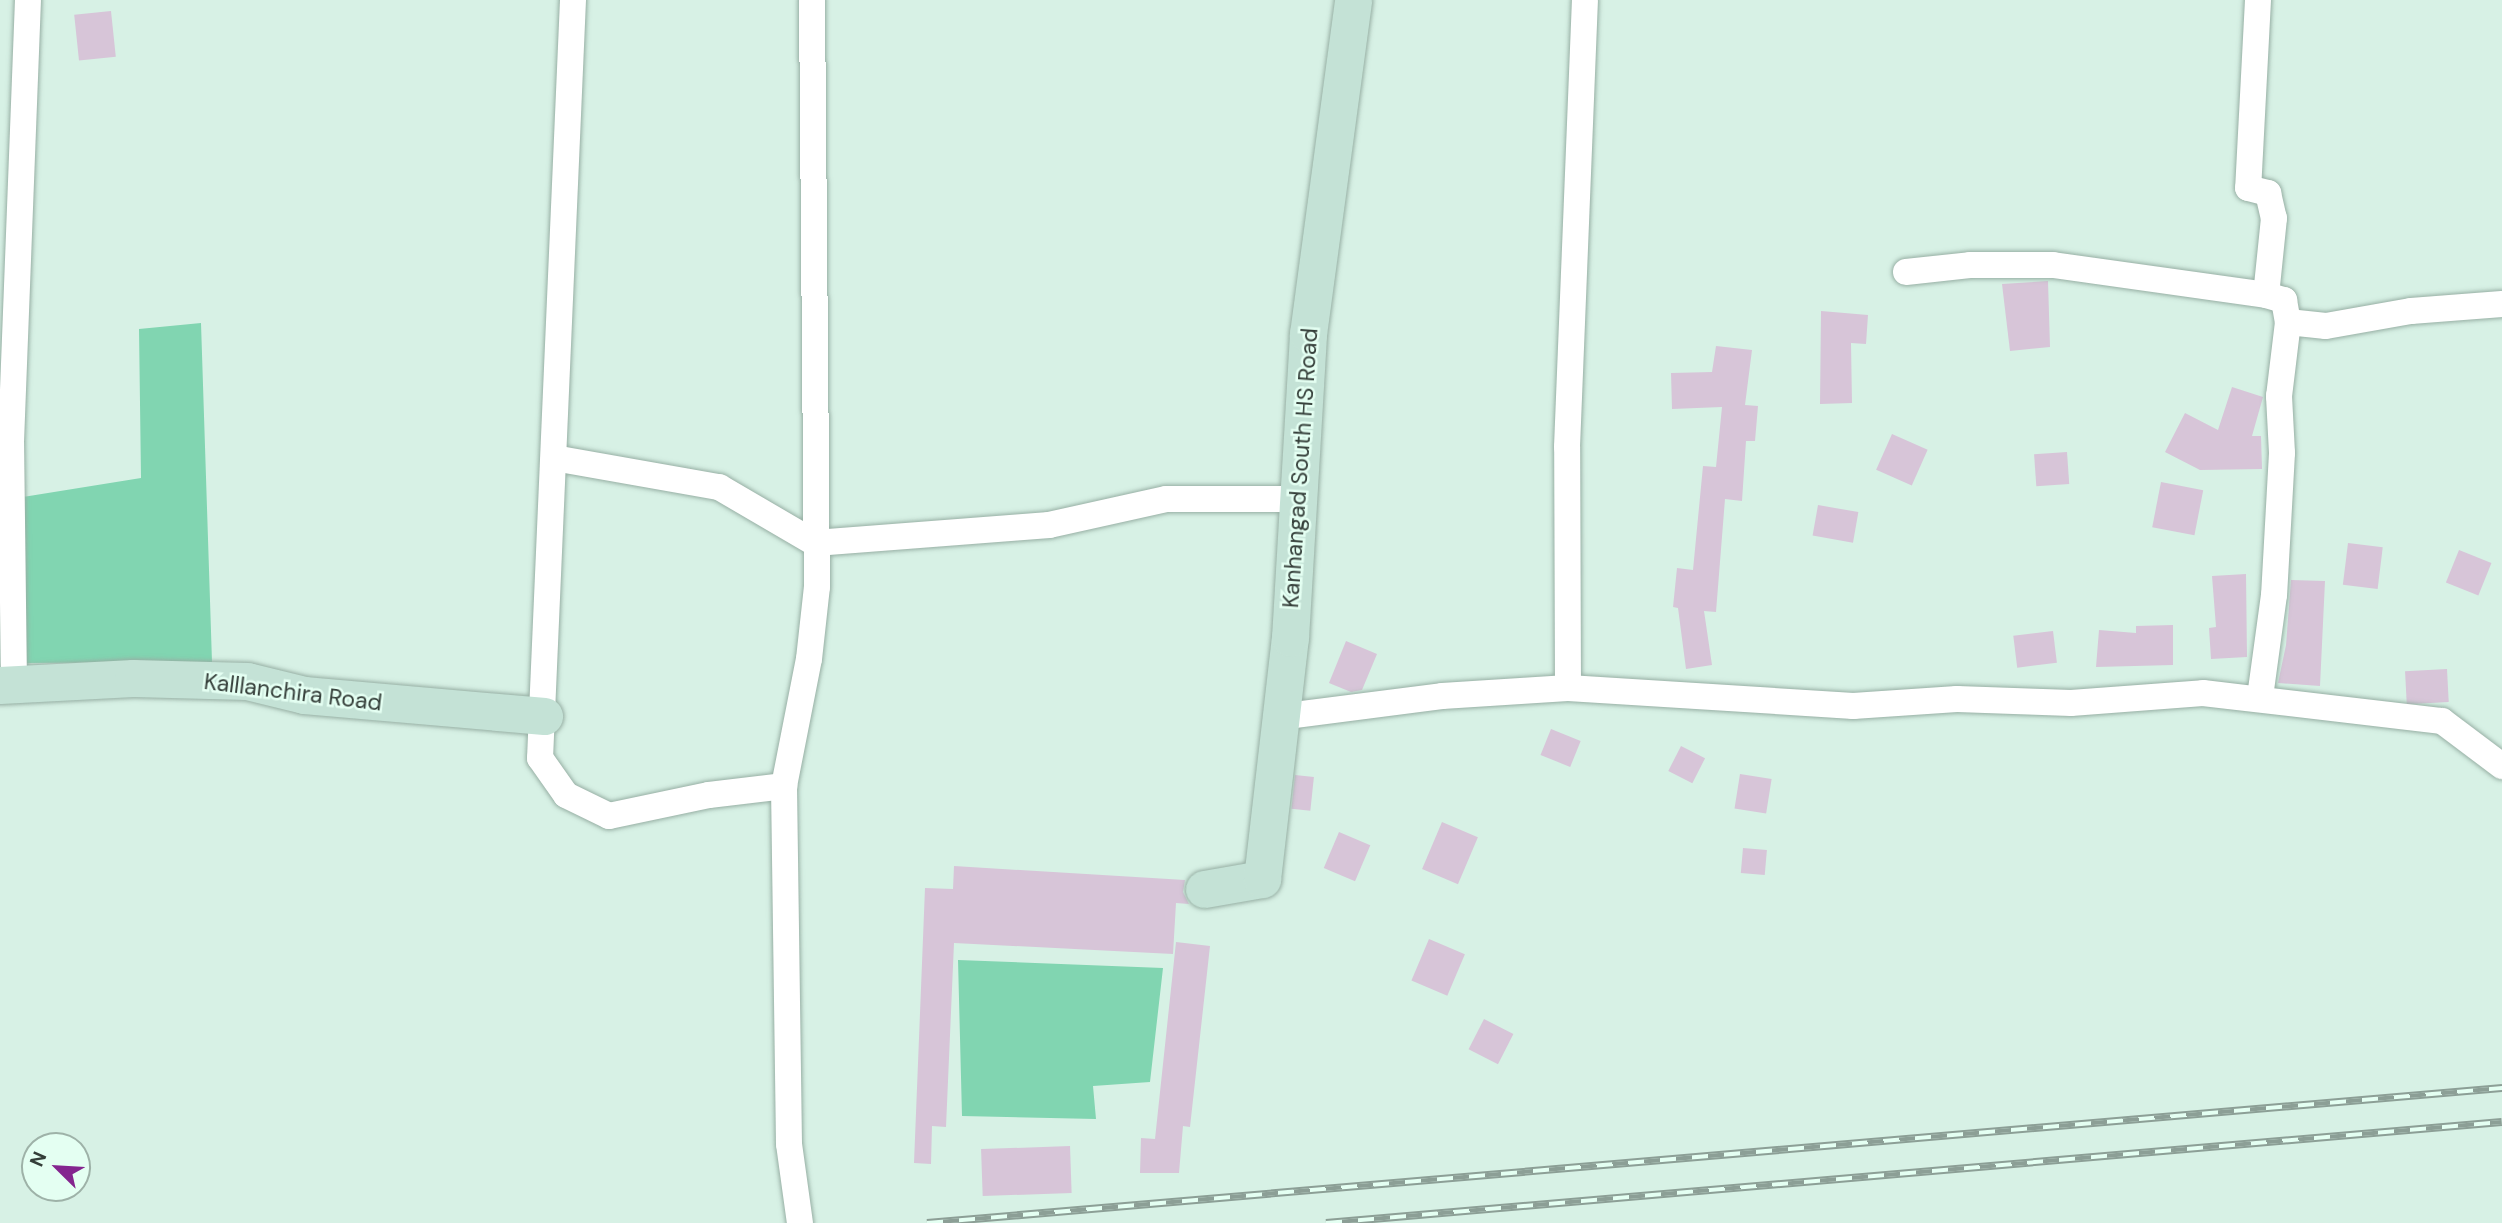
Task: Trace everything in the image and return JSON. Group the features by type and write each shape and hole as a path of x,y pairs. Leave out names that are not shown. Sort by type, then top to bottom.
{"street":[{"path":"7,685 11,442 28,0"},
{"path":"573,0 544,716 540,758 566,796 609,816 709,795 784,786"},
{"path":"800,1223 789,1144 784,786 810,659 817,587 812,0"},
{"name":"Kanhangad South HS Road","path":"1203,889 1262,879 1290,638 1295,499 1308,334 1353,0"},
{"path":"1568,688 1567,447 1585,0"},
{"path":"2258,0 2248,188 2268,193 2274,218 2266,295"},
{"path":"1906,272 1970,265 2053,265 2266,295 2284,300 2288,322 2279,396 2281,453 2274,595 2260,697"},
{"path":"2288,322 2326,326 2411,311 2502,304"},
{"path":"554,458 719,487 815,543 1049,525 1166,499 1295,499"},
{"name":"Kalllanchira Road","path":"7,685 133,678 247,681 303,695 544,716"},
{"path":"1279,717 1442,696 1568,688 1629,696 1853,706 1957,699 2071,703 2203,693 2260,697 2345,712 2442,721 2502,766"}],"green space":[{"path":"201,323 212,662 21,663 23,497 141,478 139,329"},
{"path":"958,960 1163,968 1150,1082 1093,1086 1096,1119 962,1116"}],"building":[{"path":"111,11 116,57 79,61 74,15"},
{"path":"2048,281 2050,347 2010,351 2002,284"},
{"path":"1821,311 1868,315 1866,344 1851,343 1852,403 1820,404"},
{"path":"1716,346 1752,350 1745,405 1758,406 1755,441 1746,441 1742,501 1725,499 1716,612 1704,611 1712,665 1686,669 1678,608 1673,607 1677,568 1693,570 1703,466 1716,467 1722,407 1672,409 1671,373 1712,372"},
{"path":"2232,387 2263,397 2252,436 2261,436 2262,469 2200,470 2165,452 2185,413 2218,430"},
{"path":"1892,434 1928,450 1912,485 1876,470"},
{"path":"2067,452 2069,484 2036,486 2034,454"},
{"path":"2161,482 2203,490 2194,535 2152,527"},
{"path":"1818,505 1858,512 1853,543 1813,536"},
{"path":"2348,543 2383,547 2378,589 2343,585"},
{"path":"2459,550 2491,563 2478,596 2446,582"},
{"path":"2246,574 2247,657 2211,659 2209,628 2216,627 2212,576"},
{"path":"2291,580 2325,581 2320,686 2278,683 2286,645"},
{"path":"2173,625 2173,665 2096,667 2099,630 2136,633 2136,626"},
{"path":"2053,631 2057,663 2017,668 2013,636"},
{"path":"1346,641 1377,654 1362,690 1351,692 1329,683"},
{"path":"2447,669 2449,702 2407,704 2405,671"},
{"path":"1551,729 1581,741 1570,767 1541,755"},
{"path":"1681,746 1705,758 1692,783 1668,771"},
{"path":"1740,774 1772,779 1766,814 1735,809"},
{"path":"1295,775 1314,777 1310,811 1291,809"},
{"path":"1442,822 1478,837 1458,884 1422,869"},
{"path":"1339,832 1370,845 1355,881 1324,868"},
{"path":"1743,848 1767,850 1765,875 1741,873"},
{"path":"954,866 1185,880 1183,892 1189,904 1176,903 1173,954 954,943 946,1127 932,1126 931,1164 914,1163 925,888 953,889"},
{"path":"1429,939 1465,954 1447,996 1411,980"},
{"path":"1176,942 1210,946 1190,1127 1183,1126 1179,1173 1140,1173 1141,1138 1155,1139"},
{"path":"1484,1019 1513,1034 1498,1064 1469,1049"},
{"path":"1070,1146 1072,1193 983,1196 981,1149"}],"railway":[{"path":"927,1223 2502,1088"},
{"path":"1326,1223 2502,1122"}]}
